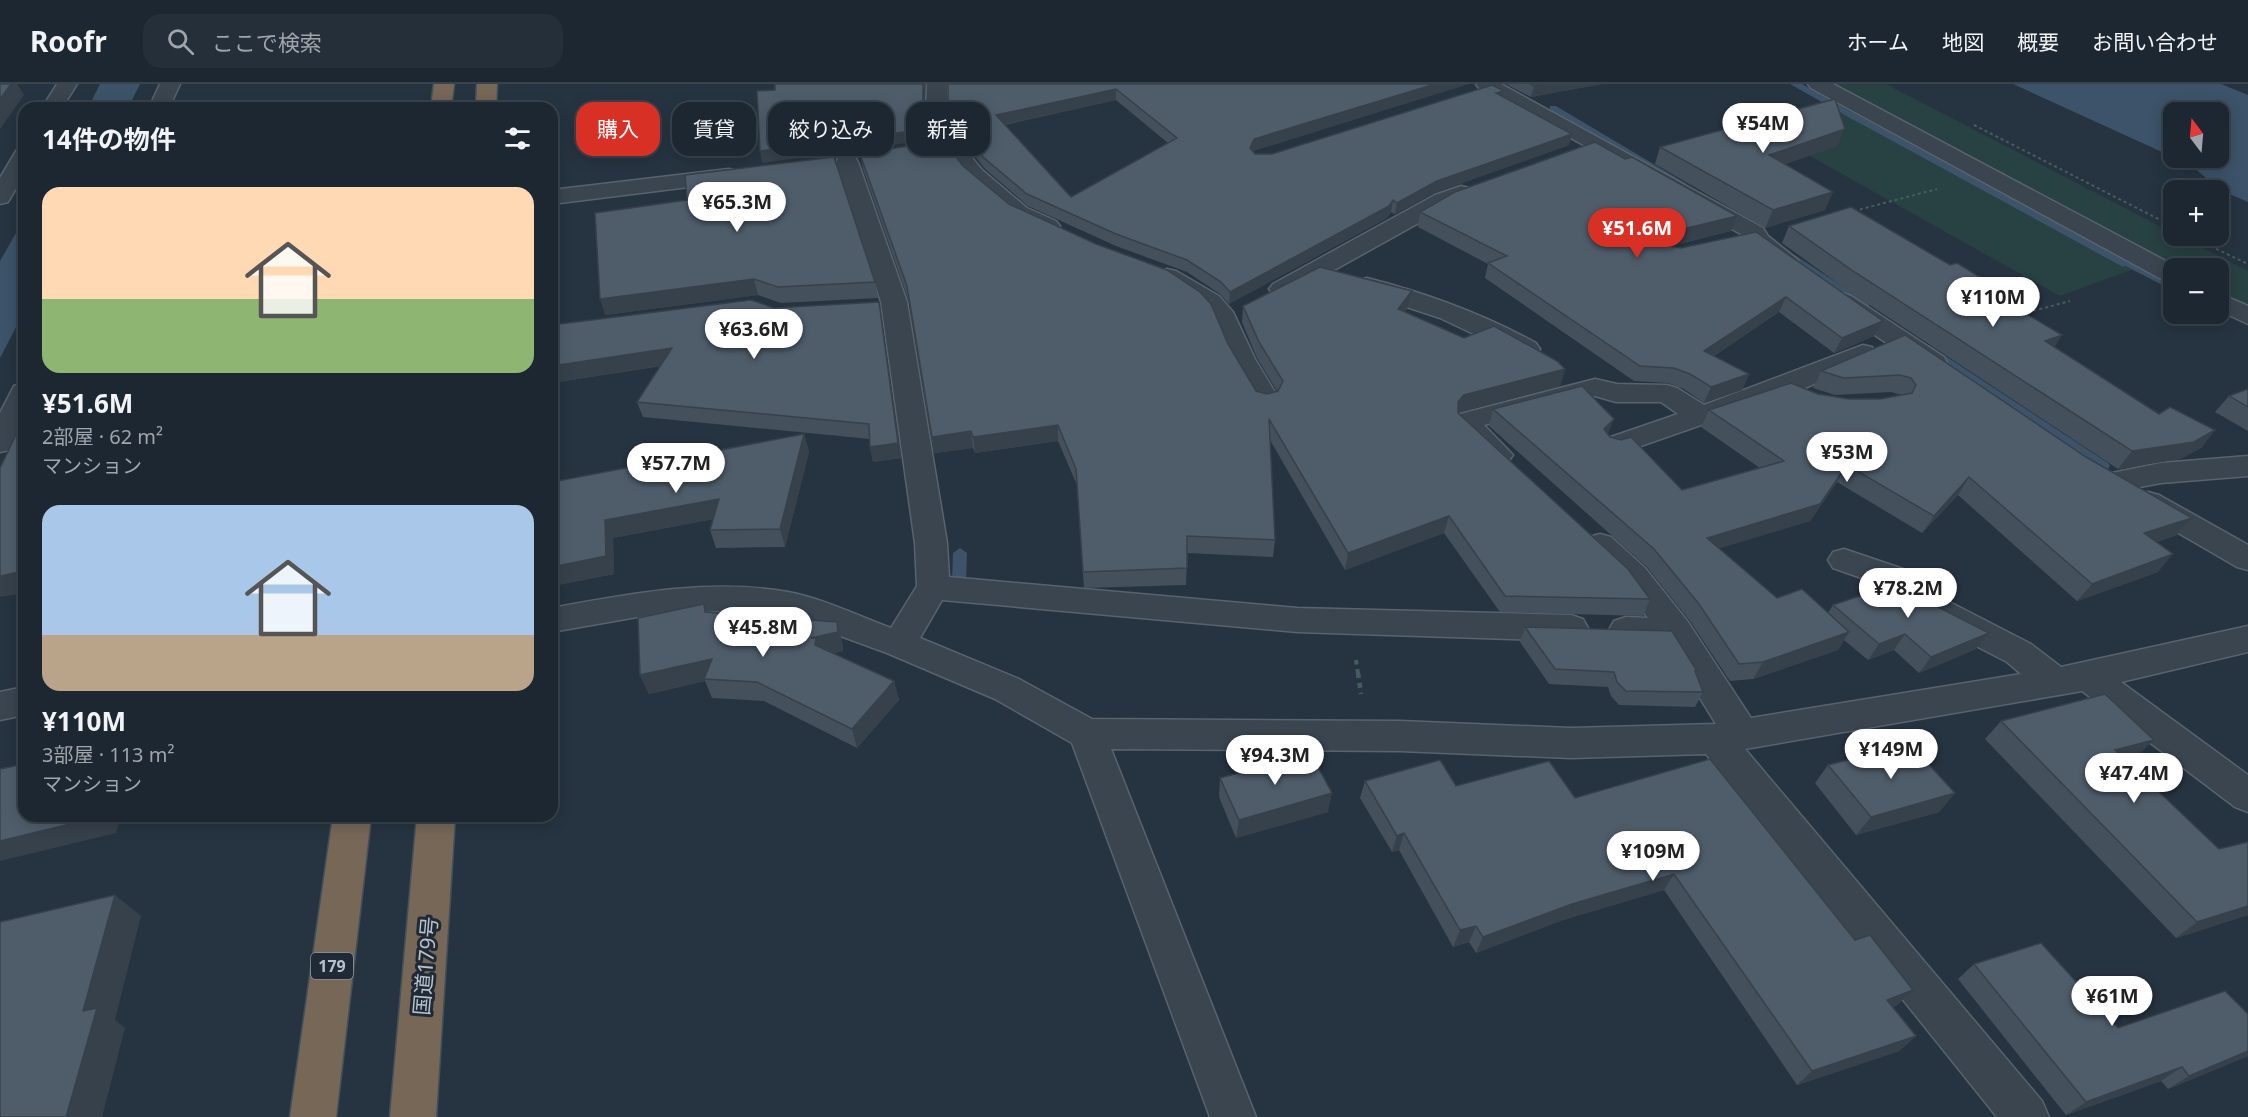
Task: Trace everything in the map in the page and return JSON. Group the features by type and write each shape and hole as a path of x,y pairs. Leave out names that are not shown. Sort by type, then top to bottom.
{"highway":[{"path":"442,102 444,84"},
{"path":"486,102 487,84"},
{"name":"179","path":"313,1117 351,822"},
{"name":"国道179号","path":"413,1117 436,822"}],"street":[{"path":"56,102 66,84"},
{"path":"162,102 170,84"},
{"path":"937,84 937,102"},
{"path":"1818,84 2163,270"},
{"path":"1483,89 1597,143 1758,238 1897,339 1957,379"},
{"path":"1574,155 1597,143"},
{"path":"959,156 974,175 1019,213 1073,238"},
{"path":"847,162 920,464 931,543 933,586 899,644"},
{"path":"0,197 18,166"},
{"path":"558,196 753,173"},
{"path":"1148,268 1177,279 1210,300 1246,308 1443,200 1484,184"},
{"path":"1721,243 1758,238 1833,217"},
{"path":"1314,272 1424,301 1484,325 1594,387 1616,393 1667,394 1700,415"},
{"path":"2229,306 2248,316"},
{"path":"1246,308 1242,359 1265,399"},
{"path":"1615,446 1783,387 1897,339"},
{"path":"1523,477 1480,440 1470,429 1470,420 1594,387"},
{"path":"1783,387 1816,403"},
{"path":"0,442 18,404"},
{"path":"2248,466 2104,476 2248,559"},
{"path":"1582,529 1634,576 1676,631 1728,737 2026,1117"},
{"path":"1844,560 1904,581 1924,604 2071,678 2248,796"},
{"path":"933,586 1150,610 1350,623 1676,631"},
{"path":"558,619 637,605 715,598 788,604 899,644 1007,688 1087,734 1400,736 1571,743 1728,737 2071,678 2248,639"},
{"path":"0,706 18,702"},
{"path":"1087,734 1233,1117"}],"path":[{"path":"1967,121 2163,221"},
{"path":"1833,217 1947,186"},
{"path":"2210,246 2248,264"},
{"path":"2016,316 2070,301"}],"green space":[{"path":"1828,84 1886,84 2163,228 2163,246 2199,246 2222,258 2163,258 2163,262"},
{"path":"1852,110 2142,266 2060,296 1765,131"},
{"path":"2229,261 2248,271 2248,309 2229,299"}],"water":[{"path":"100,84 140,84 131,102 91,102"},
{"path":"2013,84 2221,84 2248,95 2248,202 2229,194 2229,180 2208,180 2194,168 2229,168 2229,102 2163,102 2163,152"},
{"path":"1852,112 2131,262 2123,267 1843,114"},
{"path":"18,230 18,324 0,358 0,261"}],"building":[{"path":"0,84 11,84 0,99"},
{"path":"775,84 923,84 923,102 906,102 906,132 894,133 894,102 768,102 768,150 760,151 757,91 775,90"},
{"path":"948,84 1435,84 1254,139 1250,148 1255,154 1272,154 1492,85 1504,91 1496,93 1572,134 1437,181 1397,203 1393,200 1389,206 1230,292 1221,282 1187,260 1116,234 1027,194 983,157 990,156 990,102 948,102","holes":["1116,89 1177,138 1071,197 996,115"]},
{"path":"1835,99 1845,129 1769,155 1833,192 1773,210 1660,147"},
{"path":"1595,142 1625,159 1632,157 1737,216 1671,232 1666,240 1671,246 1681,248 1756,232 1883,321 1842,338 1786,297 1704,351 1749,374 1711,387 1690,374 1674,368 1640,366 1488,263 1507,256 1420,212 1455,192"},
{"path":"906,146 906,156 956,156 963,166 1009,204 1096,244 1167,270 1200,292 1211,304 1228,344 1256,391 1267,394 1278,391 1283,381 1259,342 1243,306 1320,267 1412,291 1398,309 1464,338 1494,326 1557,361 1565,369 1464,395 1458,402 1458,413 1628,569 1650,599 1505,596 1449,516 1348,553 1269,419 1275,540 1187,536 1187,568 1083,572 1076,469 1058,425 973,437 971,431 932,437 907,286 861,156 894,156 894,148"},
{"path":"834,157 875,282 778,287 754,279 600,299 595,213 687,200 685,175"},
{"path":"1851,207 1950,265 1957,263 2001,290 1991,293 2062,335 2045,341 2159,414 2170,407 2215,430 2194,442 2132,451 1856,273 1789,226"},
{"path":"751,300 774,308 879,302 898,443 870,447 869,424 637,402 672,348 558,365 558,324"},
{"path":"1905,335 2086,457 2192,518 2144,533 2173,554 2092,584 1969,477 1934,516 1847,465 1820,504 1707,538 1777,598 1802,589 1849,632 1763,662 1739,664 1699,604 1654,549 1493,409 1582,386 1614,419 1604,429 1610,437 1621,440 1631,437 1682,490 1784,461 1709,410 1791,383 1818,394 1849,399 1880,399 1912,393 1916,385 1911,378 1900,375 1844,378 1821,371"},
{"path":"2248,389 2248,407 2229,396"},
{"path":"18,430 18,572 0,576 0,468"},
{"path":"804,434 780,529 710,530 719,499 605,520 606,556 558,566 558,481"},
{"path":"1906,580 1922,599 1989,633 1931,657 1905,634 1879,644 1833,605"},
{"path":"704,604 705,612 837,622 838,632 811,638 816,638 815,645 894,681 852,729 757,682 704,679 712,659 640,675 638,618"},
{"path":"1525,627 1672,631 1697,671 1695,671 1703,692 1626,691 1617,682 1614,672 1555,669"},
{"path":"2105,694 2154,740 2115,750 2219,849 2248,842 2248,906 2197,922 2001,721"},
{"path":"1910,744 1955,793 1871,817 1828,765"},
{"path":"1311,754 1332,793 1239,820 1220,778"},
{"path":"1710,759 1855,940 1870,935 1913,990 1887,1000 1916,1036 1812,1071 1674,874 1572,904 1483,937 1476,926 1460,930 1404,833 1397,836 1365,781 1440,760 1456,786 1549,761 1575,798"},
{"path":"18,765 18,822 78,822 0,841 0,769"},
{"path":"115,895 83,1011 97,1008 66,1117 0,1117 0,922"},
{"path":"2041,943 2118,1028 2225,991 2248,1014 2248,1051 2189,1076 2182,1067 2086,1102 1974,964"}],"waterway":[{"path":"1795,84 1864,122"},
{"path":"1553,108 1682,184"},
{"path":"1778,247 1865,306"},
{"path":"2110,254 2163,282"},
{"path":"1929,349 2103,466"},
{"path":"959,582 960,553"}]}
